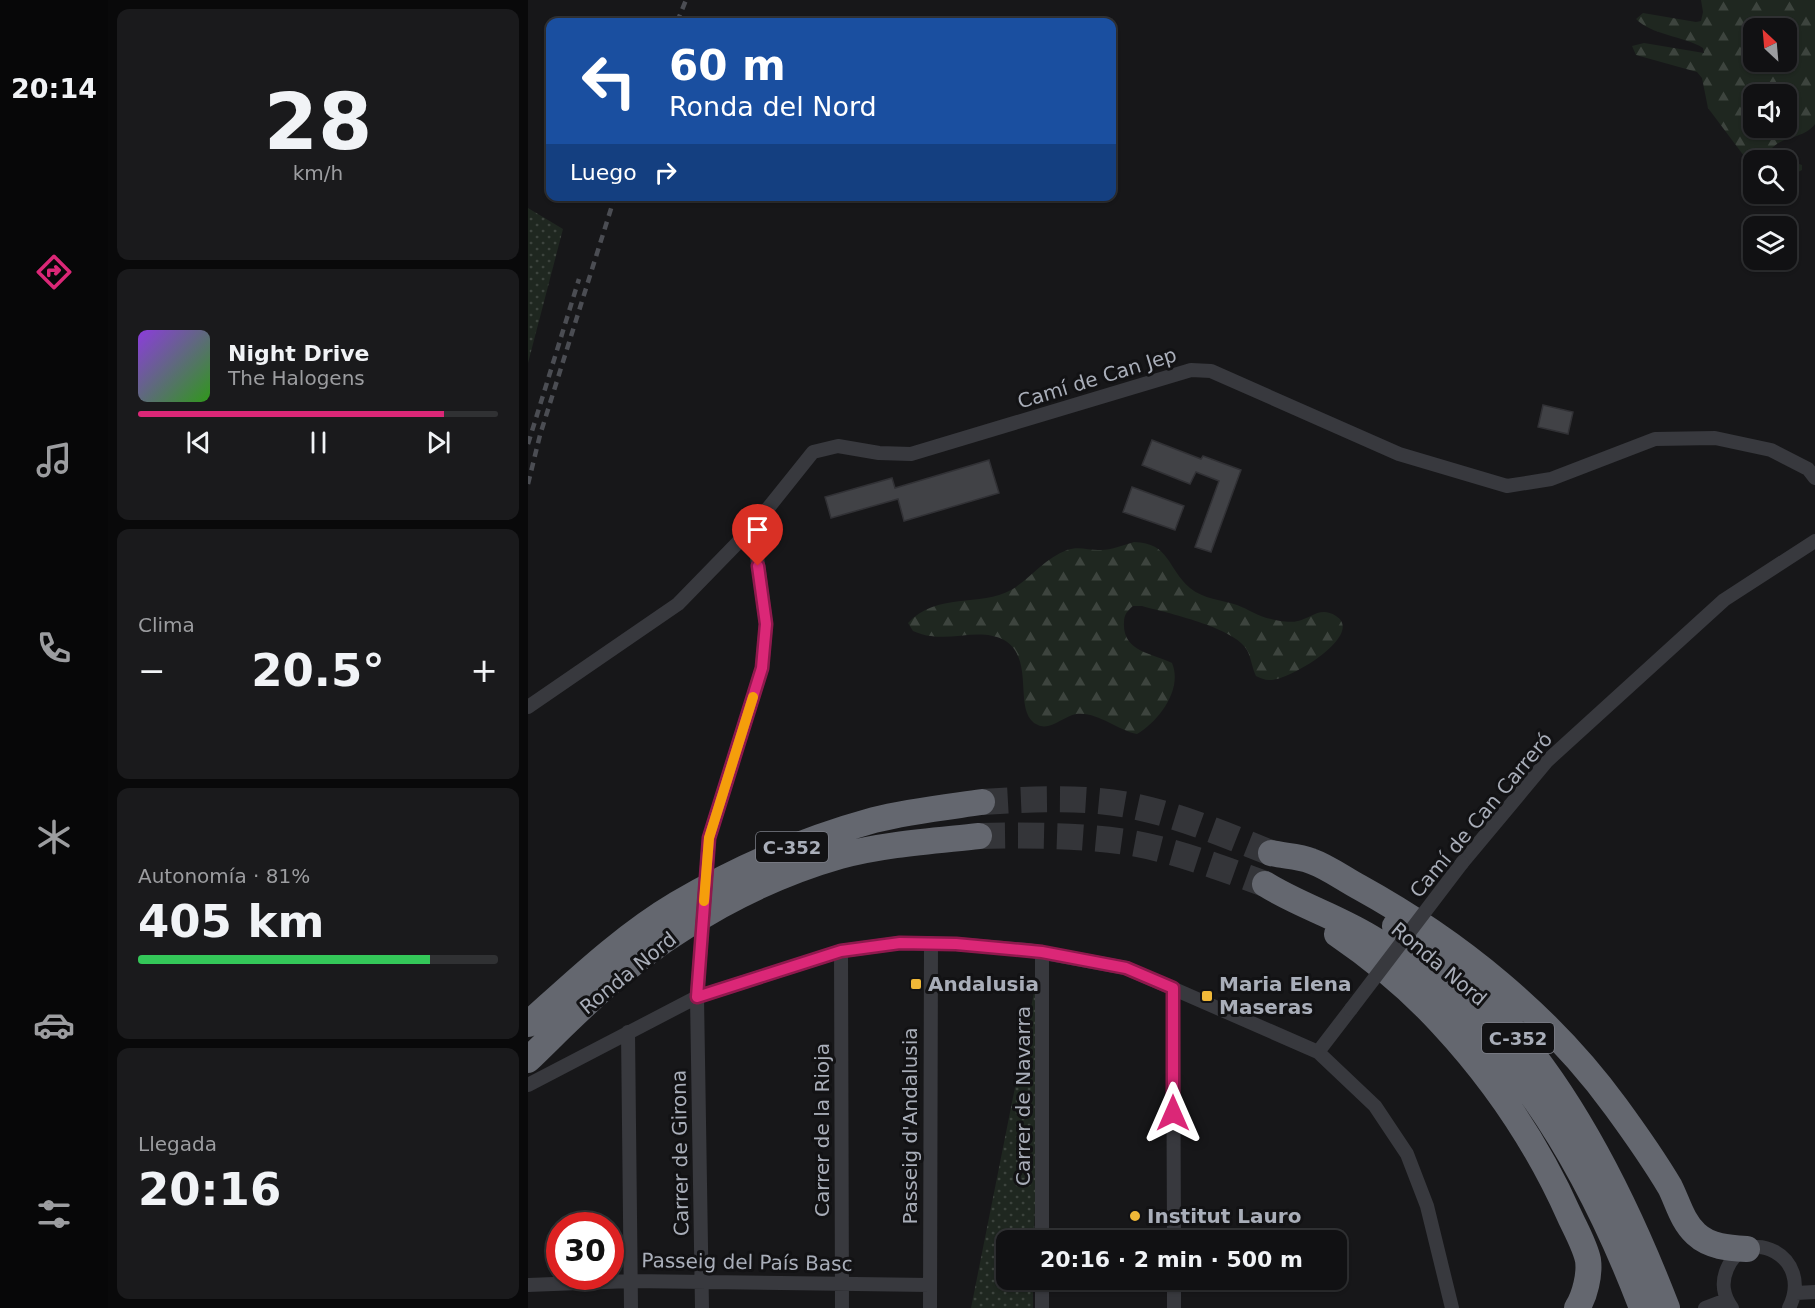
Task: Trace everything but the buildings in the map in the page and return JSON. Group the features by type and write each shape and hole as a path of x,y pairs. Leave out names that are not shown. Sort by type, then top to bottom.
{"highway":[{"name":"Ronda Nord","path":"528,1024 588,970 667,911 747,867 797,845 876,820 982,802"},
{"name":"Ronda Nord","path":"528,1060 614,979 687,926 733,900 784,876 841,856 911,843 979,836"},
{"name":"Ronda Nord","path":"1667,1308 1612,1183 1585,1132 1552,1082 1485,999 1395,926 1271,853 1310,860 1377,897 1444,940 1520,1001 1572,1053 1615,1106 1670,1187 1685,1220 1695,1234 1707,1242 1724,1247 1748,1249"},
{"name":"Ronda Nord","path":"1577,1308 1582,1300 1587,1279 1588,1260 1584,1250 1555,1184 1521,1127 1479,1068 1441,1023 1396,980 1270,887 1338,918 1378,942 1433,983 1468,1017 1537,1100 1577,1164 1615,1240 1642,1308"}],"street":[{"name":"Camí de Can Jep","path":"528,708 678,604 753,527 813,452 838,446 879,453 911,454 1191,370 1211,371 1399,454 1507,486 1551,479 1655,439 1715,438 1771,450 1808,469 1815,478"},
{"name":"Carrer de Girona","path":"702,1308 697,997 709,838 762,668 766,624 753,527"},
{"name":"Camí de Can Carreró","path":"1318,1052 1462,863 1547,761 1724,600 1815,541"},
{"path":"528,1085 697,997 841,951 900,943 931,943 1042,952 1126,968 1318,1052 1375,1106 1407,1154 1427,1206 1452,1308"},
{"name":"Passeig d'Andalusia","path":"930,1308 931,943"},
{"name":"Carrer de la Rioja","path":"841,951 842,1308"},
{"name":"Carrer de Navarra","path":"1042,952 1042,1230"},
{"path":"1173,988 1174,1230"},
{"path":"628,1032 631,1308"},
{"path":"1706,1308 1729,1304 1724,1276 1729,1264 1748,1249 1760,1247 1774,1250 1788,1259 1795,1271 1796,1293 1789,1308"},
{"name":"Passeig del País Basc","path":"528,1285 631,1281 930,1285"},
{"path":"1042,1290 1042,1308"},
{"path":"1174,1290 1174,1308"},
{"path":"1796,1293 1815,1292"}],"green space":[{"path":"1701,0 1815,0 1815,124 1797,135 1797,84 1743,84 1743,138 1790,138 1776,145 1772,150 1743,150 1743,155 1708,108 1702,78 1697,72 1636,55 1632,46 1644,43 1704,53 1703,48 1695,44 1650,29 1636,19 1643,13 1701,21 1703,12"},
{"path":"1797,163 1802,165 1802,170 1797,172"},
{"path":"528,208 563,229 528,363"},
{"path":"1134,542 1146,543 1155,547 1167,558 1182,580 1201,595 1237,605 1267,618 1288,622 1303,620 1321,612 1330,613 1336,616 1342,624 1341,634 1333,645 1306,666 1278,679 1267,680 1256,676 1247,650 1229,634 1183,617 1142,606 1133,606 1126,613 1124,620 1128,640 1140,650 1172,663 1175,673 1172,693 1161,713 1137,734 1092,715 1084,714 1071,715 1052,725 1038,725 1030,719 1026,709 1019,660 1014,649 1004,640 986,635 926,636 913,631 908,623 919,613 932,607 945,603 986,598 1011,590 1052,558 1067,550 1079,548 1107,550"},
{"path":"1042,952 1034,1230 996,1230 996,1290 1033,1290 1033,1308 971,1308"}],"tunnel":[{"path":"982,802 1077,800 1133,806 1186,821 1271,853"},
{"path":"979,836 1056,836 1132,843 1182,855 1265,884"}],"railway":[{"path":"679,18 686,0"},
{"path":"528,484 540,435 613,201"},
{"path":"528,444 579,279"}],"slow traffic":[{"path":"704,901 709,838 753,697"}],"place":[{"name":"Andalusia","path":"916,984"},
{"name":"Maria Elena Maseras","path":"1207,996"},
{"name":"Institut Lauro","path":"1135,1216"}],"route":[{"path":"758,566 766,624 762,668 709,838 697,997 841,951 900,943 956,944 1018,949 1126,968 1173,988 1173,1113"}]}
